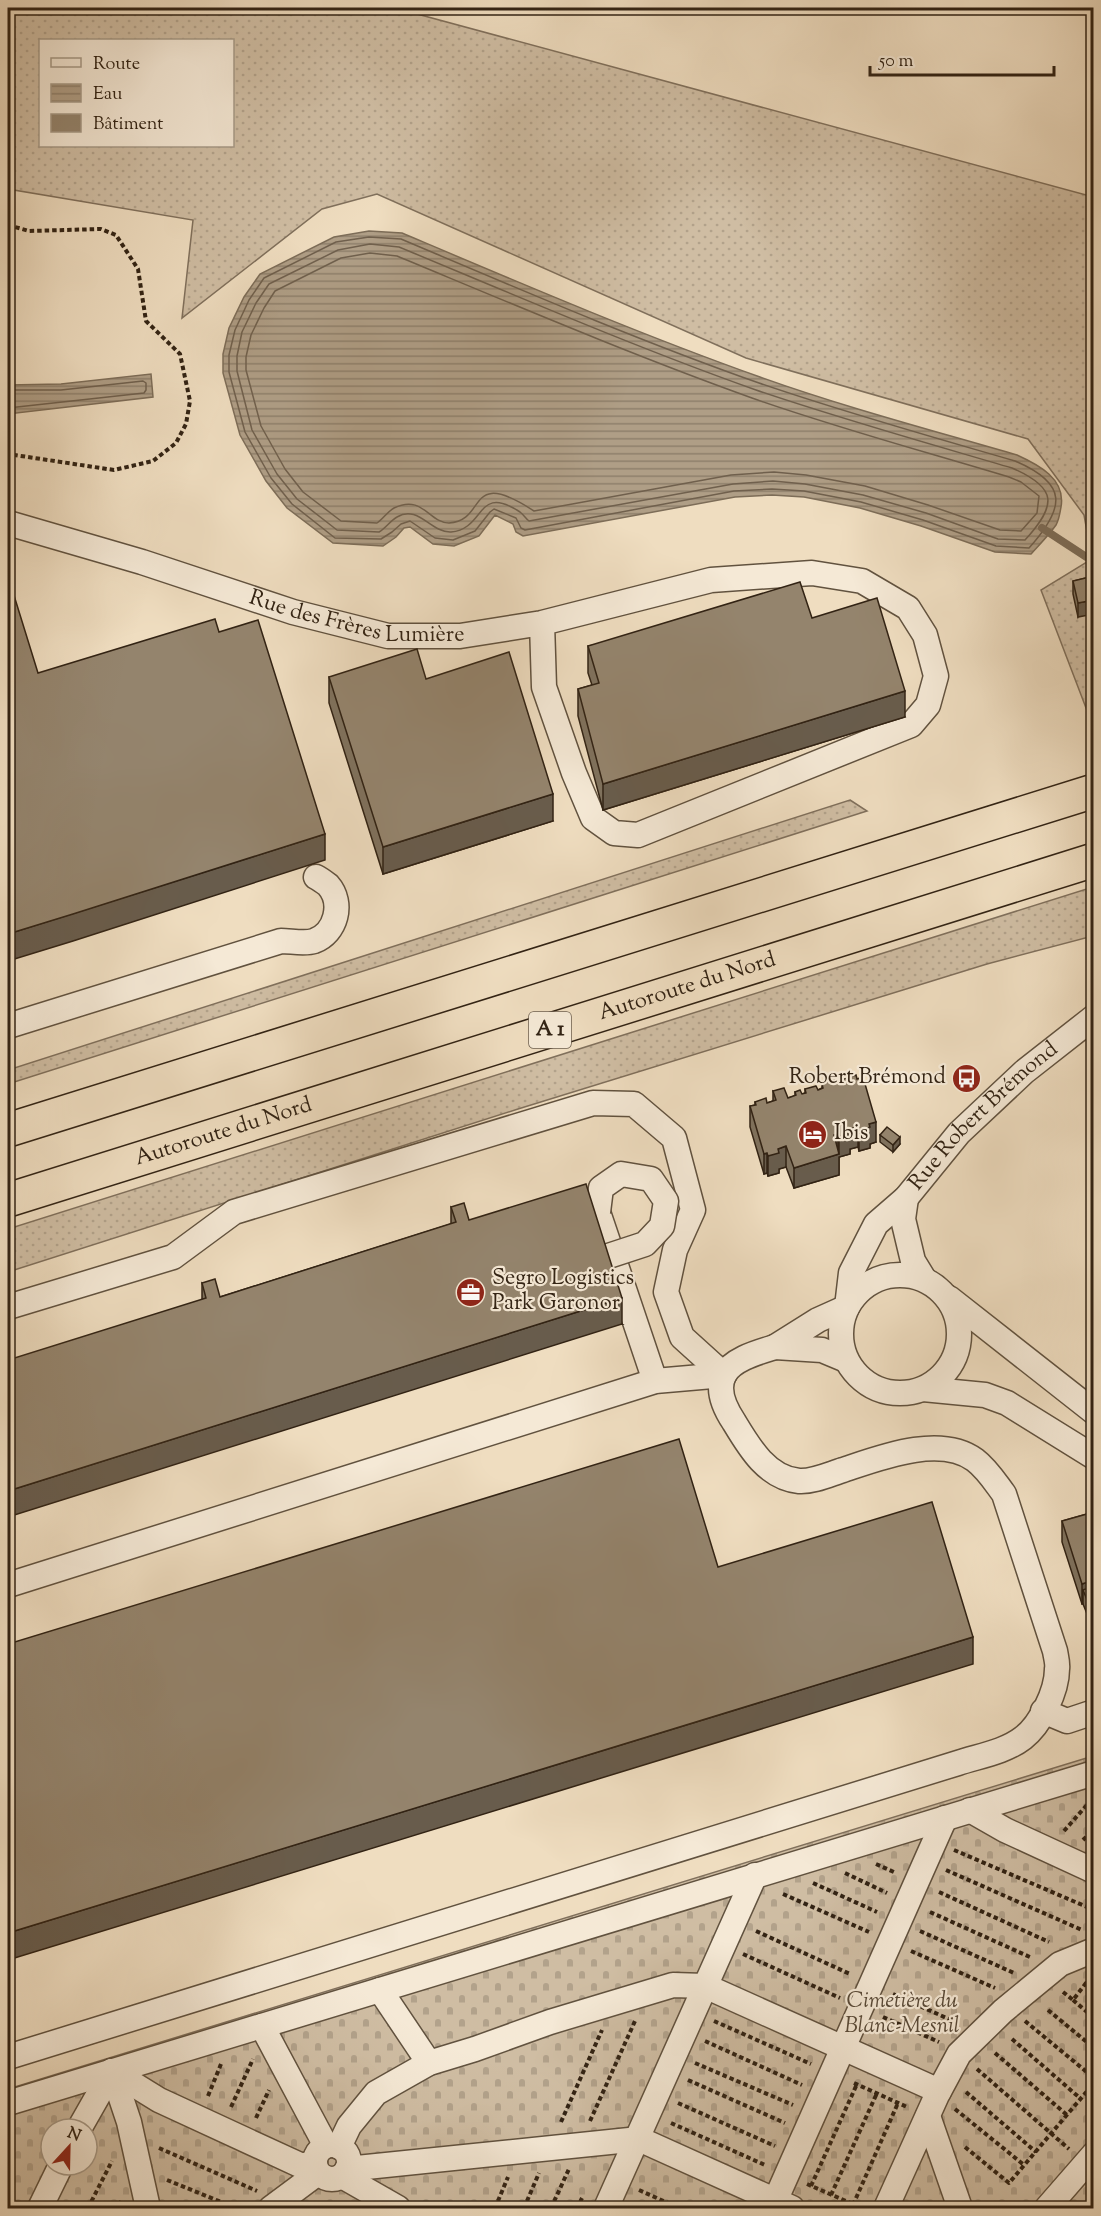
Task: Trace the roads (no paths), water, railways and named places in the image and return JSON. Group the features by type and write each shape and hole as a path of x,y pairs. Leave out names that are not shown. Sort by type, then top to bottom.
{"highway":[{"path":"8,1130 1094,791"},
{"name":"Autoroute du Nord","path":"8,1200 1094,860"}],"street":[{"name":"Rue des Frères Lumière","path":"8,523 142,562 293,612 388,636 460,636 542,623 711,580 812,573 862,581 908,608 925,635 936,676 928,705 911,725 638,835 614,833 593,818 544,687 542,623"},
{"path":"8,1026 280,941 312,942 329,933 336,916 336,902 329,886 316,877"},
{"name":"Rue Robert Brémond","path":"847,1306 851,1273 876,1224 906,1198 959,1132 1024,1072 1094,1017"},
{"path":"8,1307 173,1257 234,1212 593,1103 634,1104 674,1138 693,1210 675,1250 666,1292 682,1337 724,1375"},
{"path":"578,1266 645,1244 662,1226 666,1200 651,1179 621,1174 602,1188 598,1212 655,1381"},
{"name":"Rue Robert Brémond","path":"906,1198 903,1219 914,1261 924,1279"},
{"path":"948,1298 957,1314 960,1332 958,1350 951,1366 939,1380 923,1389 906,1393 888,1392 871,1386 856,1374 846,1359 841,1342 841,1324 847,1306 857,1292 872,1281 889,1275 907,1274 924,1279 938,1287 948,1298 1094,1412"},
{"path":"8,2057 1006,1747 1023,1738 1043,1712 1054,1687 1058,1670 1055,1651 1004,1494 992,1476 973,1458 951,1450 909,1449 816,1478 799,1481 782,1476 755,1456 725,1408 721,1391 724,1375 734,1365 752,1354 775,1347 818,1320 847,1306"},
{"path":"775,1347 822,1350 846,1359"},
{"path":"8,1585 655,1381 724,1375"},
{"path":"923,1389 986,1395 1007,1403 1094,1457"},
{"path":"1043,1712 1067,1721 1094,1712"},
{"path":"8,2103 232,2035 263,2029 380,1990 1094,1773"},
{"path":"970,1810 1005,1830 1094,1870"},
{"path":"112,2071 159,2100 302,2166 331,2162 519,2151 639,2139 780,2206 791,2165 945,1818"},
{"path":"606,2208 639,2139 755,1875"},
{"path":"886,2208 959,2054 1017,2014 1060,1964 1086,1945"},
{"path":"276,2205 331,2162 349,2126 376,2093 429,2063 550,2022 673,1985 705,1986 843,2048 935,2101 960,2208"},
{"path":"380,1990 429,2063"},
{"path":"263,2029 331,2162 396,2208"},
{"path":"86,2117 112,2071"},
{"path":"112,2071 131,2131 148,2208"},
{"path":"1047,2208 1091,2163"},
{"path":"40,2208 55,2177"}],"water":[{"path":"369,231 402,233 625,326 792,388 1017,455 1042,468 1055,481 1061,497 1061,509 1057,523 1031,554 995,552 860,508 804,497 772,495 735,497 523,536 516,532 513,524 495,515 479,536 454,546 433,544 410,527 404,528 383,546 333,543 287,508 266,481 240,435 223,373 223,354 229,328 244,297 260,274 334,237"},
{"path":"151,374 153,397 8,414 8,385 61,384"}],"waterway":[{"path":"1042,528 1094,562"}],"place":[{"name":"Robert Brémond","path":"967,1078"},
{"name":"Ibis","path":"813,1134"},
{"name":"Segro Logistics Park Garonor","path":"471,1292"}],"park label":[{"name":"Cimetière du Blanc-Mesnil","path":"902,2015"}]}
